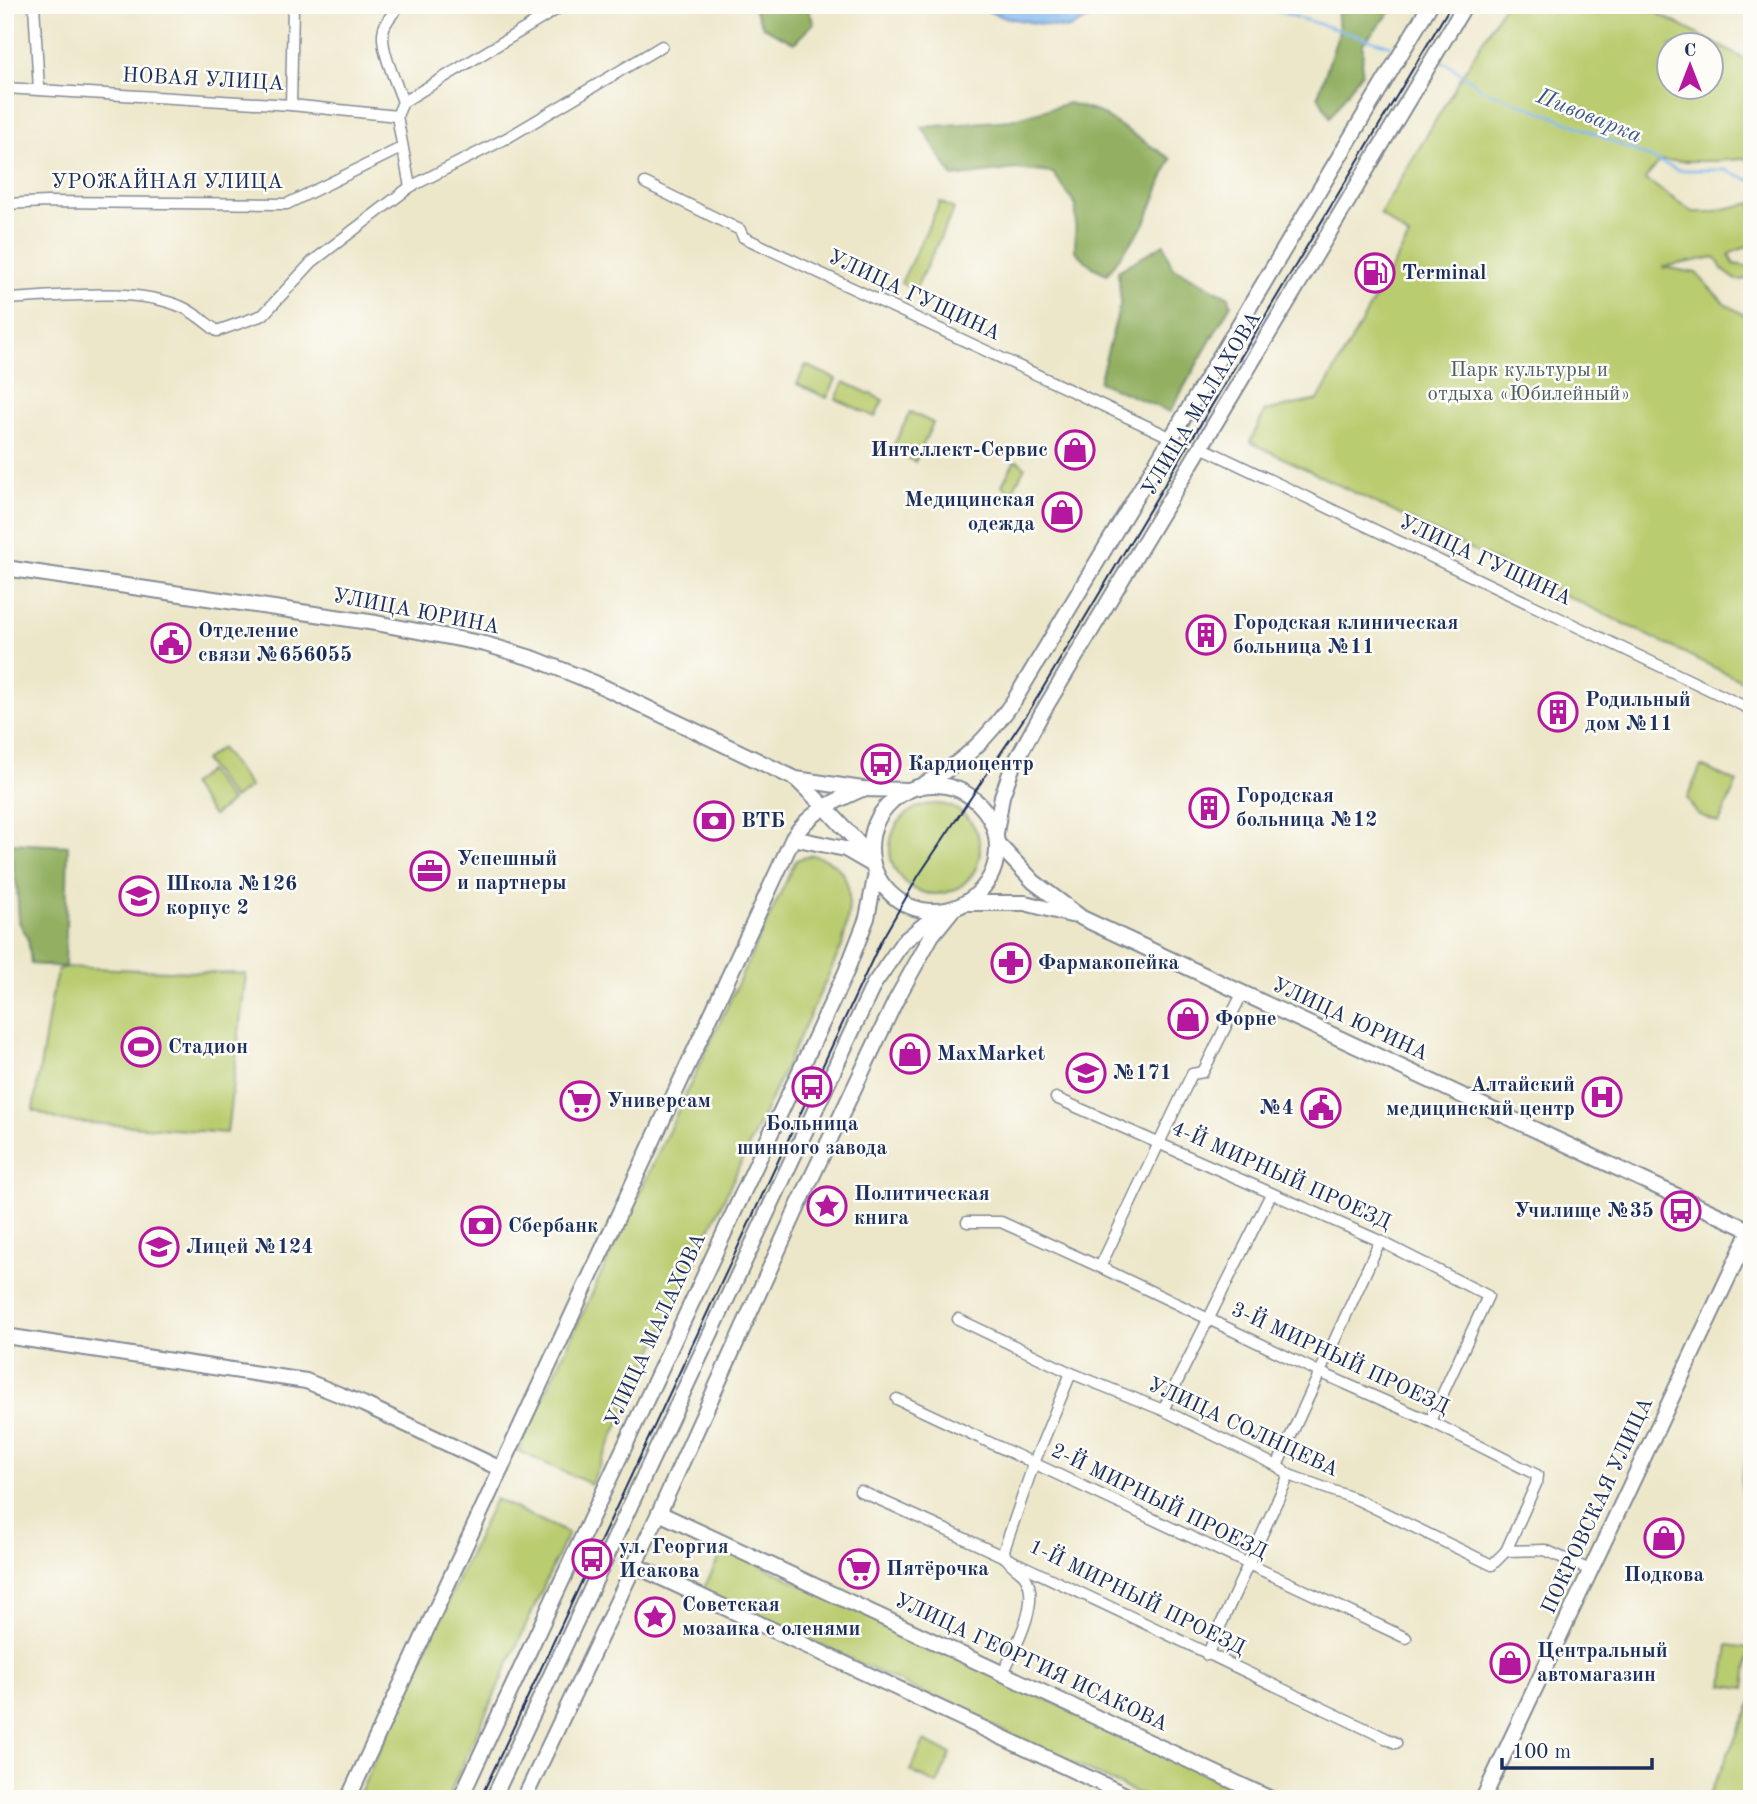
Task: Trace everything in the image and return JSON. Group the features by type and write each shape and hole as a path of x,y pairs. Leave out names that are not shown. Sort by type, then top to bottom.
{"main road":[{"name":"УЛИЦА МАЛАХОВА","path":"914,788 968,756 998,724 1430,5"},
{"name":"УЛИЦА МАЛАХОВА","path":"996,838 1002,796 1012,768 1042,713 1465,5"},
{"name":"УЛИЦА ЮРИНА","path":"5,568 376,623 485,644 535,659 595,682 796,779 862,789 914,788"},
{"name":"УЛИЦА ЮРИНА","path":"796,779 825,807 874,865"},
{"path":"493,1799 874,984 903,942 984,888 990,878 997,855 996,838 987,813 967,794 944,786 914,788 887,806 879,817 874,830 874,865 889,892 902,903 915,908 953,908"},
{"path":"348,1799 793,838 812,815 862,789"},
{"path":"793,838 845,849 874,865"},
{"name":"УЛИЦА ЮРИНА","path":"996,838 1034,883 1082,918"},
{"name":"УЛИЦА МАЛАХОВА","path":"460,1799 846,972 867,918 874,865"},
{"name":"УЛИЦА ЮРИНА","path":"953,908 1025,903 1082,918 1751,1231"},
{"path":"524,1799 896,1000 932,935 953,908"},
{"name":"ПОКРОВСКАЯ УЛИЦА","path":"1483,1799 1751,1231"},
{"path":"5,1336 306,1381 363,1404 501,1469"},
{"name":"УЛИЦА ГЕОРГИЯ ИСАКОВА","path":"659,1513 1271,1799"},
{"path":"634,1566 1134,1799"}],"street":[{"path":"34,5 38,89"},
{"path":"291,104 293,5"},
{"path":"400,5 383,31 384,47 403,102"},
{"path":"410,187 397,116 403,102 564,5"},
{"path":"5,299 115,296 152,298 183,307 217,331 262,316 312,262 410,187 507,138 662,46"},
{"name":"НОВАЯ УЛИЦА","path":"5,88 291,104 397,116"},
{"name":"УРОЖАЙНАЯ УЛИЦА","path":"5,204 286,204 401,148"},
{"name":"УЛИЦА ГУЩИНА","path":"646,183 740,230 743,237 1172,438"},
{"name":"УЛИЦА ГУЩИНА","path":"1201,447 1752,710"},
{"path":"1100,1267 1192,1074 1203,1072 1242,994"},
{"name":"4-Й МИРНЫЙ ПРОЕЗД","path":"1056,1098 1380,1241 1488,1296 1430,1421"},
{"path":"1163,1410 1271,1194"},
{"name":"3-Й МИРНЫЙ ПРОЕЗД","path":"967,1222 1002,1222 1320,1373 1430,1421 1536,1475 1536,1484 1506,1551"},
{"path":"1277,1466 1380,1241"},
{"name":"УЛИЦА СОЛНЦЕВА","path":"958,1319 1070,1373 1163,1410 1277,1466 1289,1475 1356,1499 1492,1565 1506,1551"},
{"path":"1003,1673 1025,1626 1030,1604 1026,1577 1004,1555 1034,1463 1070,1373"},
{"name":"2-Й МИРНЫЙ ПРОЕЗД","path":"897,1399 1406,1639"},
{"path":"1207,1655 1289,1475"},
{"name":"1-Й МИРНЫЙ ПРОЕЗД","path":"860,1492 1004,1555 1207,1655 1396,1743"},
{"path":"1506,1551 1545,1550 1590,1570"}],"green space":[{"path":"752,5 806,5 814,23 794,43 763,27"},
{"path":"1337,5 1397,5 1363,43 1362,72 1330,117 1318,96 1339,32"},
{"name":"Парк культуры и отдыха «Юбилейный»","path":"1504,5 1642,5 1693,32 1656,32 1656,102 1726,102 1726,49 1752,63 1752,158 1660,161 1645,179 1693,212 1710,212 1752,203 1752,245 1729,255 1734,264 1752,267 1752,279 1736,280 1723,270 1715,257 1662,267 1696,273 1723,302 1752,320 1752,686 1250,442 1265,411 1318,400 1409,237 1380,214"},
{"path":"1069,103 1100,113 1171,159 1145,223 1107,274 1094,268 1075,251 1076,205 1053,173 1016,169 953,177 922,127 1011,120"},
{"path":"940,202 954,209 915,290 901,283"},
{"path":"1164,244 1172,267 1229,297 1231,304 1170,412 1099,382 1121,302 1118,271"},
{"path":"806,365 836,379 827,398 797,384"},
{"path":"844,382 883,400 875,417 836,399"},
{"path":"910,412 933,423 915,462 891,451"},
{"path":"1018,461 1025,467 1013,490 1008,490 1002,485 1014,462"},
{"path":"221,748 250,787 233,799 204,760"},
{"path":"1701,766 1737,782 1719,823 1697,814 1687,798"},
{"path":"208,771 231,802 213,816 190,785"},
{"path":"935,804 952,808 967,817 976,832 980,849 976,866 967,881 952,890 935,894 918,890 903,881 894,866 890,849 894,832 903,817 918,808"},
{"path":"9,843 68,846 65,967 31,964 28,938 19,922 17,887"},
{"path":"812,855 828,860 845,878 849,904 842,946 591,1484 518,1451 796,860"},
{"name":"Стадион","path":"65,967 246,974 227,1133 62,1121 33,1110 54,984 58,970"},
{"path":"1752,1438 1752,1494 1743,1496 1741,1479"},
{"path":"495,1499 568,1533 447,1799 357,1799"},
{"path":"724,1548 1259,1799 1149,1799 703,1590"},
{"path":"1728,1645 1750,1648 1745,1688 1723,1685"},
{"path":"1752,1702 1752,1799 1707,1799"},
{"path":"924,1741 951,1754 937,1784 910,1771"}],"water":[{"path":"972,5 1119,5 1067,29 1003,17"}],"waterway":[{"name":"Пивоварка","path":"1257,5 1391,46"},
{"name":"Пивоварка","path":"1438,61 1448,64 1482,89 1568,122 1678,170 1725,170 1752,181"}],"tram line":[{"path":"480,1799 881,941 919,875 1031,708 1451,5"}],"place":[{"name":"Terminal","path":"1375,273"},
{"name":"Интеллект-Сервис","path":"1075,450"},
{"name":"Медицинская одежда","path":"1062,512"},
{"name":"Городская клиническая больница №11","path":"1206,635"},
{"name":"Отделение связи №656055","path":"171,643"},
{"name":"Родильный дом №11","path":"1558,712"},
{"name":"Кардиоцентр","path":"881,764"},
{"name":"Городская больница №12","path":"1209,808"},
{"name":"ВТБ","path":"714,821"},
{"name":"Успешный и партнеры","path":"430,871"},
{"name":"Школа №126 корпус 2","path":"139,896"},
{"name":"Фармакопейка","path":"1011,963"},
{"name":"Форне","path":"1188,1019"},
{"name":"Стадион","path":"141,1047"},
{"name":"MaxMarket","path":"910,1054"},
{"name":"№171","path":"1086,1073"},
{"name":"Больница шинного завода","path":"812,1087"},
{"name":"Алтайский медицинский центр","path":"1602,1097"},
{"name":"Универсам","path":"580,1101"},
{"name":"№4","path":"1321,1108"},
{"name":"Политическая книга","path":"827,1206"},
{"name":"Училище №35","path":"1681,1211"},
{"name":"Сбербанк","path":"481,1226"},
{"name":"Лицей №124","path":"159,1247"},
{"name":"Подкова","path":"1664,1538"},
{"name":"ул. Георгия Исакова","path":"592,1559"},
{"name":"Пятёрочка","path":"859,1569"},
{"name":"Советская мозаика с оленями","path":"655,1617"},
{"name":"Центральный автомагазин","path":"1510,1663"}]}
